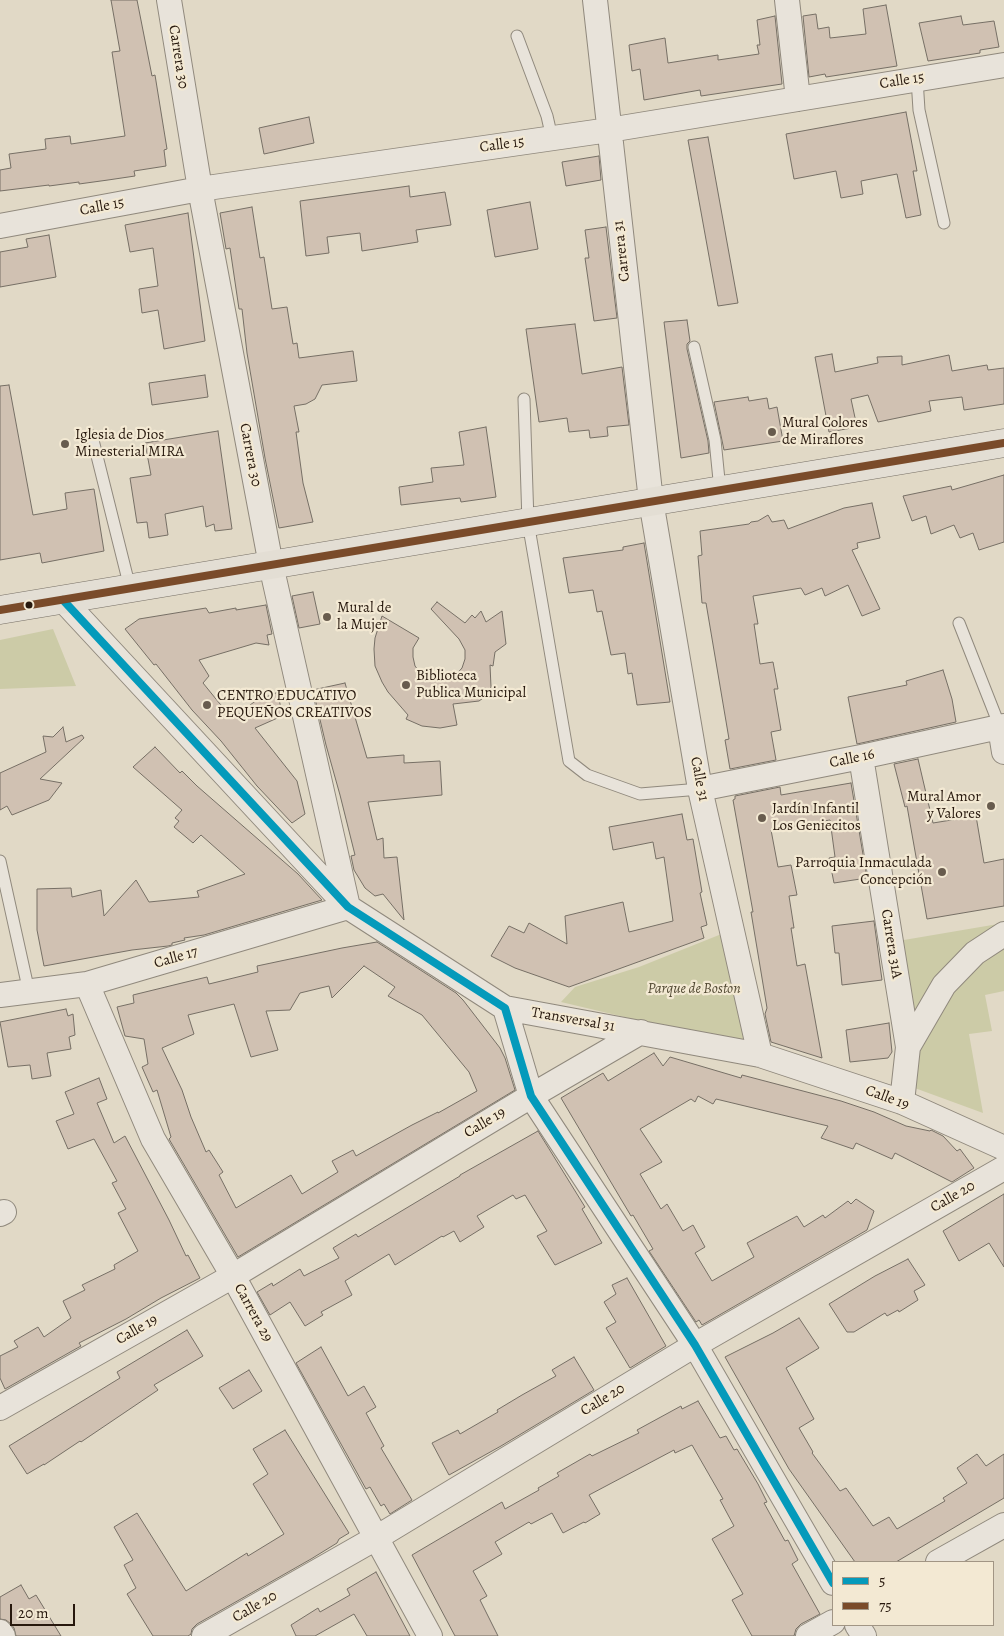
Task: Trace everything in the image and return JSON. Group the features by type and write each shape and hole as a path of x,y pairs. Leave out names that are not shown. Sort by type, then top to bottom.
{"highway":[{"path":"0,610 1004,443"}],"street":[{"name":"Carrera 30","path":"169,0 200,188 271,565 348,907"},
{"name":"Carrera 31","path":"595,0 651,502"},
{"path":"787,0 798,98"},
{"name":"Calle 15","path":"0,226 200,188 609,130 1004,64"},
{"name":"Calle 31","path":"651,502 700,789 760,1054"},
{"path":"63,600 348,907 505,1008 531,1096 695,1345 832,1581"},
{"path":"1002,726 1004,752"},
{"name":"Calle 16","path":"700,789 861,757 1002,726"},
{"name":"Carrera 31A","path":"861,757 908,1047 902,1102"},
{"name":"Calle 17","path":"0,996 87,984 348,907"},
{"path":"908,1047 944,985 975,953 1004,934"},
{"name":"Carrera 29","path":"87,984 153,1139 232,1276 430,1636"},
{"name":"Transversal 31","path":"505,1008 641,1032"},
{"name":"Calle 19","path":"0,1408 232,1276 641,1032 760,1054 902,1102 1004,1148"},
{"name":"Calle 20","path":"204,1636 376,1538 695,1345 1004,1168"},
{"path":"940,1561 1004,1525"},
{"path":"808,1636 832,1623"},
{"path":"0,1632 3,1636"}],"lane":[{"path":"518,36 547,116 552,138"},
{"path":"917,79 920,110 944,223"},
{"path":"694,348 715,440 720,490"},
{"path":"524,399 528,522 568,761 587,775 640,794 700,789"},
{"path":"92,436 130,588"},
{"path":"960,623 1002,726"},
{"path":"0,861 29,992"}],"green space":[{"path":"53,629 76,686 0,689 0,640"},
{"path":"1004,923 1004,991 985,995 992,1031 969,1034 983,1113 912,1087 920,1052 898,941"},
{"name":"Parque de Boston","path":"724,933 747,1040 633,1019 561,1002 575,987 639,967"}],"building":[{"path":"111,0 137,0 152,76 155,75 167,149 164,150 166,166 134,171 135,176 79,184 79,182 0,191 0,170 11,168 9,154 46,149 45,139 70,136 71,144 125,136 112,52 120,51"},
{"path":"886,5 897,66 826,77 825,74 809,77 803,16 816,14 818,29 829,27 830,38 866,34 863,9"},
{"path":"775,16 782,84 701,96 700,90 644,100 640,69 632,71 629,45 665,38 668,63 718,55 718,60 759,54 757,45 760,45 757,20"},
{"path":"961,16 963,25 994,21 999,47 980,50 980,53 928,61 919,23"},
{"path":"906,112 917,171 913,171 921,215 906,218 897,174 861,181 863,194 841,198 836,171 794,179 786,134"},
{"path":"309,117 314,143 264,154 259,128"},
{"path":"708,137 738,303 718,306 688,140"},
{"path":"599,156 601,180 566,186 562,162"},
{"path":"409,186 410,197 445,192 451,225 416,230 418,242 362,251 360,233 327,237 329,253 306,256 300,201"},
{"path":"530,202 538,249 495,257 487,210"},
{"path":"252,207 260,258 264,257 272,309 287,307 293,344 297,343 299,358 353,351 357,381 322,385 315,399 306,404 294,406 299,432 296,432 303,483 313,522 279,528 247,353 242,309 239,309 230,248 226,249 220,213"},
{"path":"188,213 205,341 164,349 158,310 142,313 139,289 158,286 153,248 130,252 125,225"},
{"path":"606,227 617,318 594,321 585,258 589,258 585,230"},
{"path":"49,235 56,277 0,287 0,252 28,247 26,239"},
{"path":"687,320 690,341 687,344 687,349 708,441 709,453 681,458 664,322"},
{"path":"575,324 582,374 622,367 629,425 607,427 608,436 590,438 589,430 569,432 567,418 539,422 526,329"},
{"path":"832,354 835,372 878,363 877,357 902,356 902,365 949,355 952,371 987,365 988,370 1004,368 1004,404 964,410 962,397 929,401 931,411 878,422 868,395 851,399 857,427 829,432 815,357"},
{"path":"205,375 208,397 152,405 149,383"},
{"path":"9,385 33,515 67,509 65,493 94,489 104,551 42,563 40,553 0,560 0,386"},
{"path":"748,397 749,401 767,398 769,409 777,407 783,441 724,450 714,402"},
{"path":"486,427 496,497 461,502 460,498 401,505 399,487 433,482 431,468 464,465 459,432"},
{"path":"218,431 232,529 215,531 214,524 206,527 203,506 165,514 168,535 149,538 147,522 137,523 130,478 151,475 145,443"},
{"path":"1004,475 1004,542 979,550 973,533 960,538 954,525 931,534 926,516 912,521 903,496 951,486 952,490"},
{"path":"872,503 880,538 857,543 858,548 852,550 880,609 862,616 848,585 825,596 822,588 805,595 801,588 753,596 758,624 754,624 760,664 773,662 778,689 774,689 781,730 771,732 776,760 730,769 725,740 729,739 706,603 702,603 698,556 702,555 700,531 749,524 768,515 772,522 784,520 788,529 844,508"},
{"path":"644,543 670,702 637,705 632,673 628,674 625,653 611,655 602,611 597,612 593,590 569,593 563,558 623,550 623,547"},
{"path":"313,592 320,624 299,628 292,596"},
{"path":"437,602 465,623 472,615 475,618 481,611 486,622 502,611 506,644 495,652 493,666 490,665 491,687 486,696 479,701 453,704 457,725 440,728 422,726 406,719 408,715 382,682 375,666 374,649 375,638 382,616 419,638 413,648 413,657 415,666 423,676 436,681 445,681 453,678 462,668 465,650 459,639 431,609"},
{"path":"266,605 272,634 267,635 269,645 256,643 199,660 209,676 203,683 220,704 235,717 254,702 278,692 282,716 255,728 297,781 305,814 292,823 257,786 125,629 139,619 206,608 209,613"},
{"path":"943,670 952,699 956,722 857,744 848,697 907,685 906,681"},
{"path":"345,683 367,758 404,755 404,763 440,761 442,795 368,802 377,840 383,838 384,858 397,857 404,920 383,894 375,896 365,888 354,870 351,856 355,855 313,690"},
{"path":"63,727 66,742 82,735 84,738 40,779 62,783 49,800 12,815 7,806 0,810 0,773 46,752 43,736 53,737"},
{"path":"155,747 180,773 182,771 298,874 322,900 204,935 184,938 185,940 168,946 132,950 44,966 37,930 37,889 71,888 72,897 101,890 104,916 136,880 149,902 199,897 197,891 245,874 201,835 193,843 174,827 179,821 175,818 182,810 133,767"},
{"name":"Parroquia Inmaculada Concepción","path":"918,759 933,823 976,816 984,863 1004,859 1004,906 927,919 907,806 905,807 894,764"},
{"path":"851,783 867,878 834,883 829,858 835,857 830,820 771,830 778,867 791,865 797,895 789,896 794,928 791,928 797,966 805,964 822,1058 771,1042 765,1014 767,1008 751,912 753,912 733,800 735,796 780,787 781,795"},
{"path":"682,814 687,840 693,839 702,892 700,893 707,925 701,927 704,938 569,987 515,968 491,956 509,926 524,933 529,923 567,944 565,916 623,902 629,932 673,921 664,857 656,859 653,842 613,850 609,827"},
{"path":"874,921 882,980 842,985 839,953 835,953 832,926"},
{"path":"377,942 456,993 500,1048 515,1090 238,1257 169,1139 171,1137 157,1090 153,1092 142,1067 148,1064 144,1039 125,1036 117,1007 134,1003 133,995 207,977 209,984 258,972 257,966","holes":["364,966 395,987 388,996 422,1015 469,1072 477,1091 356,1156 353,1150 332,1161 338,1172 302,1194 291,1175 236,1208 219,1175 223,1172 209,1150 206,1152 182,1090 162,1048 194,1034 188,1015 234,1004 251,1057 278,1050 266,1011 290,1010 300,993 329,986 332,998"]},
{"path":"66,1009 68,1016 73,1014 75,1035 69,1037 71,1049 47,1053 51,1076 32,1079 30,1065 8,1067 0,1022"},
{"path":"889,1023 892,1052 888,1058 850,1062 846,1030"},
{"path":"654,1053 663,1066 670,1057 741,1078 742,1075 841,1101 874,1112 906,1126 931,1130 943,1136 957,1151 960,1149 974,1168 952,1182 895,1153 892,1159 856,1143 853,1149 821,1138 828,1126 716,1099 713,1104 698,1096 695,1102 691,1099 640,1129 662,1162 640,1174 661,1209 667,1204 683,1231 693,1225 705,1247 695,1253 712,1281 754,1257 747,1243 797,1216 804,1227 823,1215 825,1218 848,1201 851,1204 856,1199 874,1211 867,1230 702,1325 699,1320 696,1322 649,1251 653,1249 633,1215 631,1216 561,1098 603,1073 608,1081"},
{"path":"99,1078 107,1099 97,1103 114,1143 125,1136 186,1256 188,1255 200,1278 79,1343 81,1346 5,1389 0,1378 0,1356 18,1347 14,1341 38,1327 44,1337 71,1318 63,1301 85,1290 82,1285 115,1269 114,1265 138,1251 118,1213 126,1209 112,1183 117,1181 94,1139 68,1149 56,1121 74,1114 65,1092"},
{"path":"538,1131 585,1207 582,1209 602,1243 555,1265 537,1236 547,1231 525,1195 516,1199 513,1195 477,1216 484,1227 460,1242 454,1231 442,1236 395,1265 389,1254 345,1281 352,1295 321,1312 323,1315 305,1326 290,1302 270,1315 257,1292 272,1283 273,1286 300,1269 304,1276 339,1258 333,1248 356,1234 358,1237 460,1175"},
{"path":"1004,1194 1004,1267 989,1243 959,1261 943,1231"},
{"path":"908,1259 925,1285 914,1291 918,1300 899,1312 898,1310 887,1316 885,1313 854,1332 847,1332 829,1304 875,1276"},
{"path":"627,1278 666,1346 630,1368 606,1328 616,1322 604,1302 616,1294 612,1285"},
{"path":"799,1318 819,1348 786,1368 814,1419 799,1428 812,1453 840,1491 846,1488 873,1526 889,1517 897,1529 945,1501 943,1498 967,1483 957,1468 977,1454 986,1466 1004,1454 1004,1498 898,1561 854,1561 789,1469 725,1357"},
{"path":"187,1330 203,1356 154,1385 158,1390 81,1442 27,1474 9,1446 120,1378 117,1372"},
{"path":"321,1347 348,1396 364,1386 376,1407 366,1413 384,1446 381,1448 412,1500 390,1514 384,1504 381,1506 370,1487 366,1489 296,1363"},
{"path":"574,1357 594,1390 449,1475 432,1443 458,1430 460,1434 498,1412 497,1410 556,1376 552,1370"},
{"path":"249,1370 262,1391 233,1409 219,1388"},
{"path":"698,1401 720,1438 726,1436 734,1450 737,1449 758,1484 767,1502 764,1503 785,1541 788,1540 798,1560 792,1564 820,1614 801,1624 796,1629 794,1636 752,1636 732,1600 743,1594 712,1539 734,1526 720,1500 723,1499 692,1445 675,1453 674,1450 589,1495 600,1514 585,1523 563,1533 552,1513 531,1524 529,1522 495,1542 502,1554 473,1571 487,1596 480,1600 498,1636 455,1636 412,1555 502,1502 505,1509 539,1490 538,1488 559,1476 557,1473 590,1454 592,1456 639,1433 637,1430 681,1406 682,1409"},
{"path":"285,1430 349,1533 311,1559 197,1624 188,1636 153,1636 127,1594 136,1588 124,1565 133,1560 114,1527 137,1513 186,1591 247,1553 248,1556 284,1534 253,1484 268,1474 253,1449"},
{"path":"376,1572 410,1636 367,1636 354,1614 315,1636 296,1636 291,1625 318,1608 320,1612 350,1595 347,1589"},
{"path":"21,1585 29,1599 36,1595 61,1636 16,1636 11,1624 6,1620 0,1619 0,1597"}],"transit line":[{"name":"75","path":"0,610 1004,443"},
{"name":"5","path":"63,600 348,907 505,1008 531,1096 695,1345 832,1581"}],"place":[{"name":"Mural Colores de Miraflores","path":"772,432"},
{"name":"Iglesia de Dios Minesterial MIRA","path":"65,444"},
{"name":"Mural de la Mujer","path":"327,617"},
{"name":"Biblioteca Publica Municipal","path":"406,685"},
{"name":"CENTRO EDUCATIVO PEQUEÑOS CREATIVOS","path":"207,705"},
{"name":"Mural Amor y Valores","path":"991,806"},
{"name":"Jardín Infantil Los Geniecitos","path":"762,818"},
{"name":"Parroquia Inmaculada Concepción","path":"942,872"}]}
